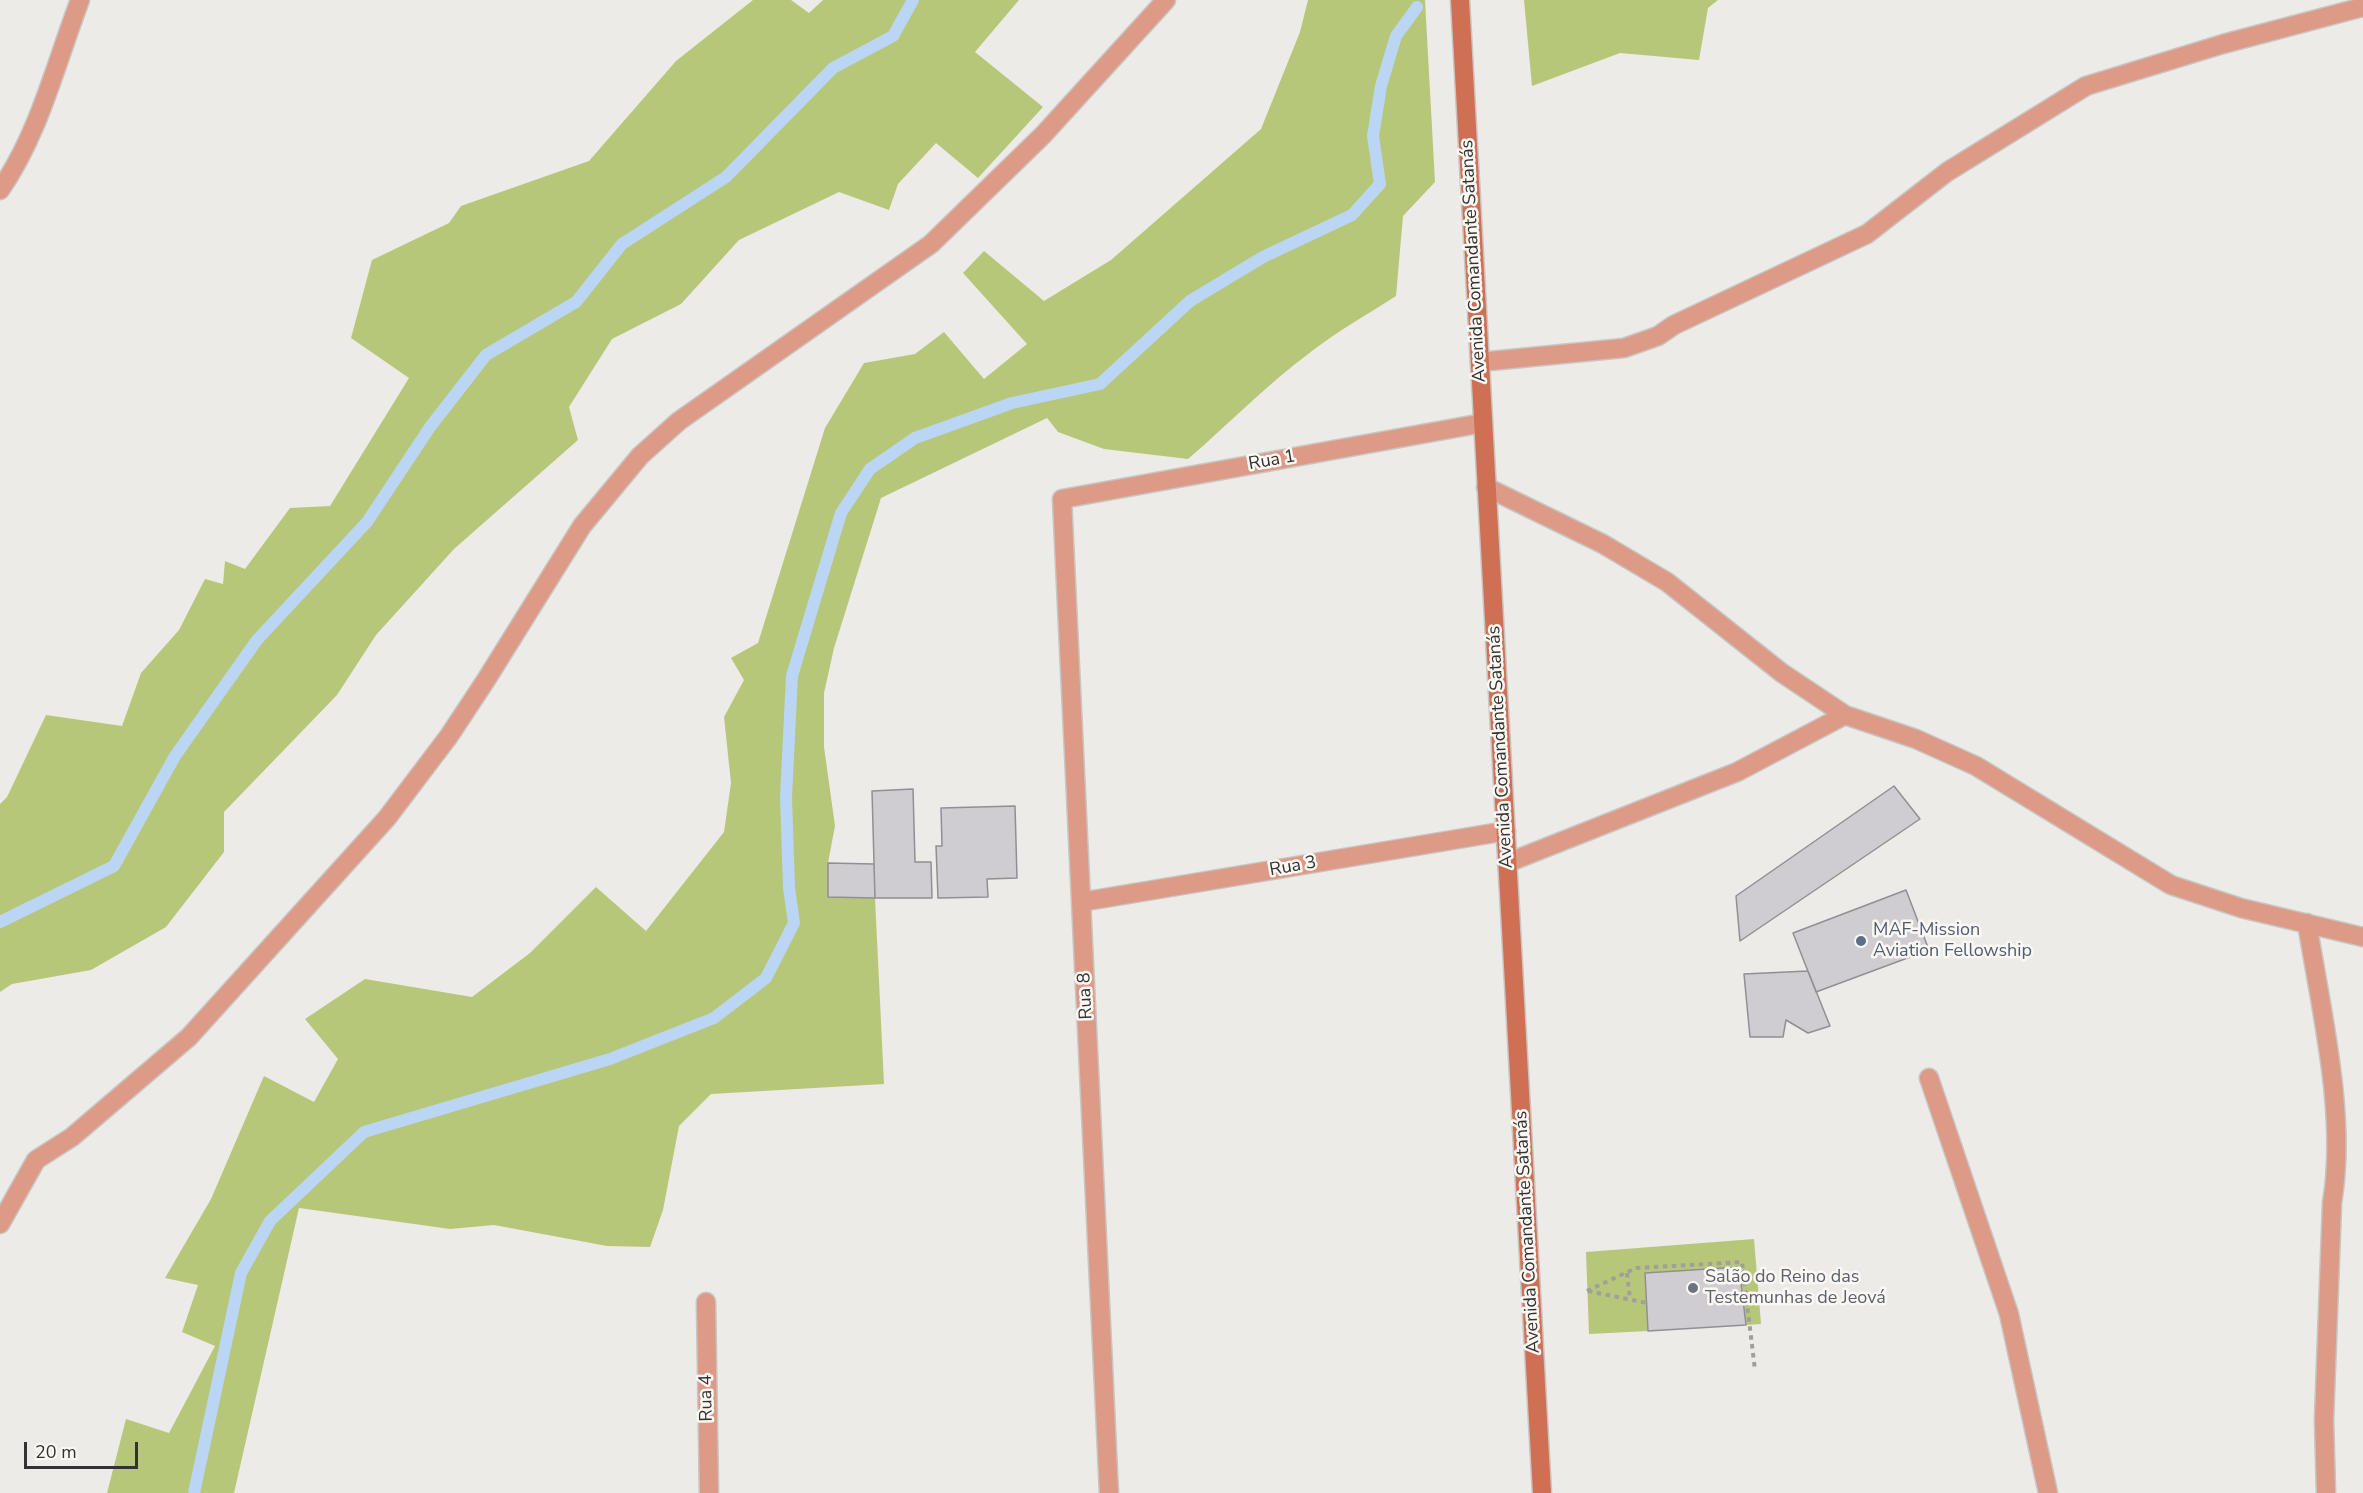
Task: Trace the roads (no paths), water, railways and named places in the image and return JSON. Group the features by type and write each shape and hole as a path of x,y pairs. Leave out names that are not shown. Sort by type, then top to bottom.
{"street":[{"path":"0,190 15,169 60,62 80,0"},
{"path":"0,1224 36,1160 72,1137 189,1037 387,818 486,680 582,526 640,456 679,421 931,244 1043,135 1166,0"},
{"name":"Avenida Comandante Satanás","path":"1460,0 1542,1493"},
{"path":"1480,362 1624,348 1658,336 1674,325 1867,234 1947,172 2086,86 2223,44 2363,7"},
{"name":"Rua 1","path":"1062,499 1483,423"},
{"path":"1486,487 1603,544 1667,582 1782,673 1845,714 1916,739 1976,766 2171,885 2241,908 2363,937"},
{"name":"Rua 8","path":"1062,499 1109,1493"},
{"path":"1508,863 1737,772 1845,714"},
{"name":"Rua 3","path":"1081,902 1506,831"},
{"path":"2307,923 2333,1086 2336,1178 2332,1203 2324,1420 2326,1493"},
{"path":"1929,1078 2009,1314 2048,1493"},
{"name":"Rua 4","path":"706,1302 709,1493"}],"waterway":[{"path":"0,922 114,866 175,756 257,640 367,522 430,427 486,355 576,302 622,244 726,177 833,68 893,36 913,0"},
{"path":"194,1493 241,1273 270,1221 364,1132 610,1059 714,1018 766,978 794,923 789,888 786,797 792,676 841,513 870,469 915,438 1012,403 1100,384 1190,301 1263,257 1352,215 1380,184 1373,136 1381,86 1396,36 1417,7"}],"place":[{"name":"MAF-Mission Aviation Fellowship","path":"1861,941"},
{"name":"Salão do Reino das Testemunhas de Jeová","path":"1693,1288"}]}
